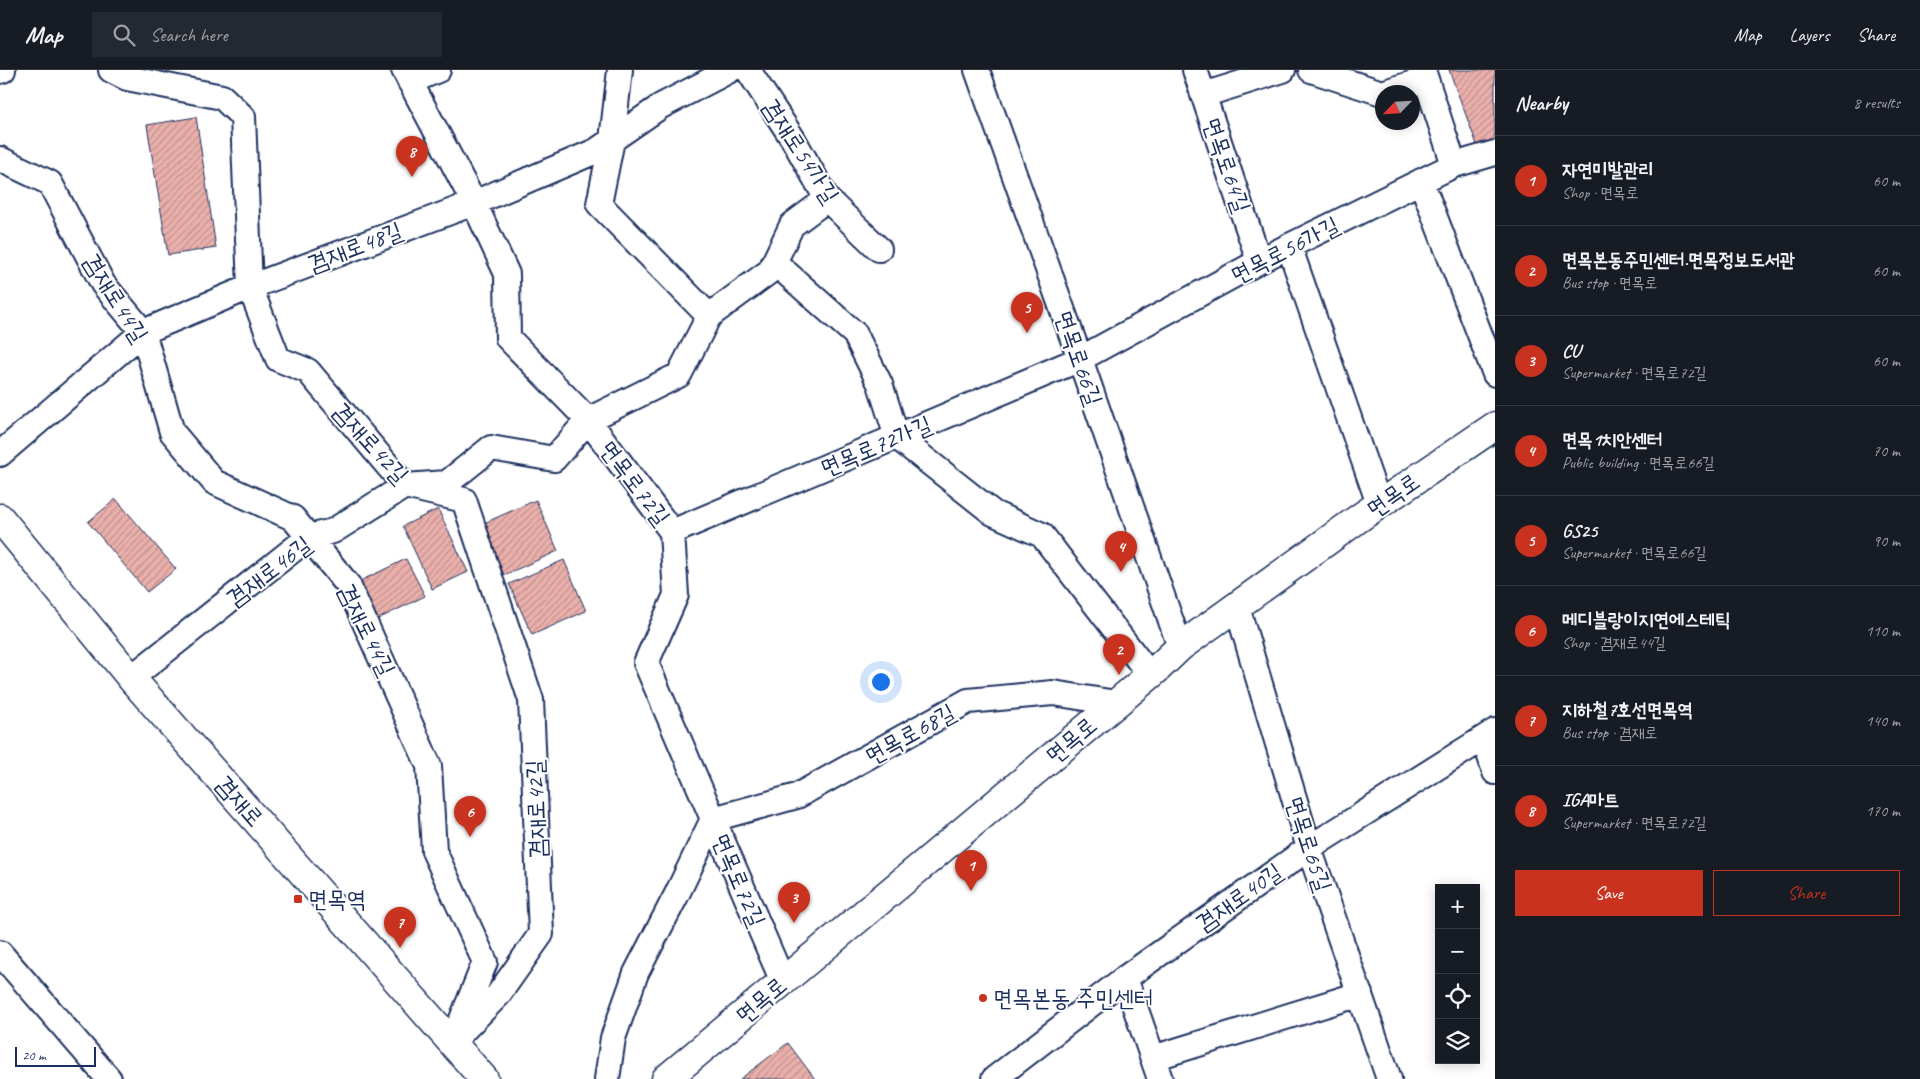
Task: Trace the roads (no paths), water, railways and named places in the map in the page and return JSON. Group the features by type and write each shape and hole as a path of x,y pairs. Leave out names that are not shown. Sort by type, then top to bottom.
{"street":[{"name":"겸재로42길","path":"111,70 127,78 222,97 243,117 250,287 278,359 308,371 405,486 464,500 531,700 541,934 498,995 452,1042"},
{"path":"407,76 438,70"},
{"path":"620,70 612,140 599,204 709,316"},
{"name":"겸재로48길","path":"0,454 143,332 250,287 474,203 596,151 661,106 730,70"},
{"name":"겸재로54가길","path":"748,70 793,139 827,199 879,249"},
{"name":"면목로66길","path":"977,70 1180,647"},
{"name":"면목로64길","path":"1195,70 1259,261"},
{"path":"1203,95 1283,70"},
{"path":"1311,70 1375,90"},
{"path":"1402,85 1425,75 1454,165"},
{"name":"면목로72길","path":"407,76 474,203 507,274 508,338 588,420 672,532 676,595 646,663 783,982"},
{"name":"면목로56가길","path":"1080,359 1289,246 1454,165 1495,153"},
{"name":"겸재로44길","path":"0,159 50,183 103,284 143,332 172,432 214,482 292,518 348,585 429,766 434,851 486,962 452,1042"},
{"path":"1421,182 1495,374"},
{"name":"겸재로46길","path":"131,678 309,537 333,531 405,486 447,483 491,448 554,459 588,420 680,375 709,316 770,271 792,226 827,199"},
{"path":"1289,246 1379,504"},
{"path":"774,262 855,334 880,384 897,437 993,513 1042,535 1150,675"},
{"name":"면목로72가길","path":"672,532 1080,359"},
{"name":"면목로","path":"666,1079 1150,675 1180,647 1379,504 1495,426"},
{"name":"겸재로","path":"0,518 131,678 484,1079"},
{"name":"면목로65길","path":"1237,607 1309,848 1390,1079"},
{"name":"면목로68길","path":"713,819 798,796 968,701 1053,693 1116,703"},
{"path":"1489,735 1495,772"},
{"name":"겸재로40길","path":"994,1079 1125,978 1309,848 1489,735"},
{"path":"606,1079 613,1038 636,973 713,819"},
{"path":"0,952 109,1079"},
{"path":"1125,978 1156,1069 1360,994"}],"place":[{"name":"IGA마트","path":"412,177"},
{"name":"GS25","path":"1027,333"},
{"name":"면목1치안센터","path":"1121,572"},
{"name":"면목본동주민센터.면목정보도서관","path":"1119,675"},
{"name":"메디블랑이지연에스테틱","path":"470,837"},
{"name":"자연미발관리","path":"971,891"},
{"name":"면목역","path":"298,899"},
{"name":"CU","path":"794,923"},
{"name":"지하철7호선면목역","path":"400,948"},
{"name":"면목본동 주민센터","path":"983,998"}]}
